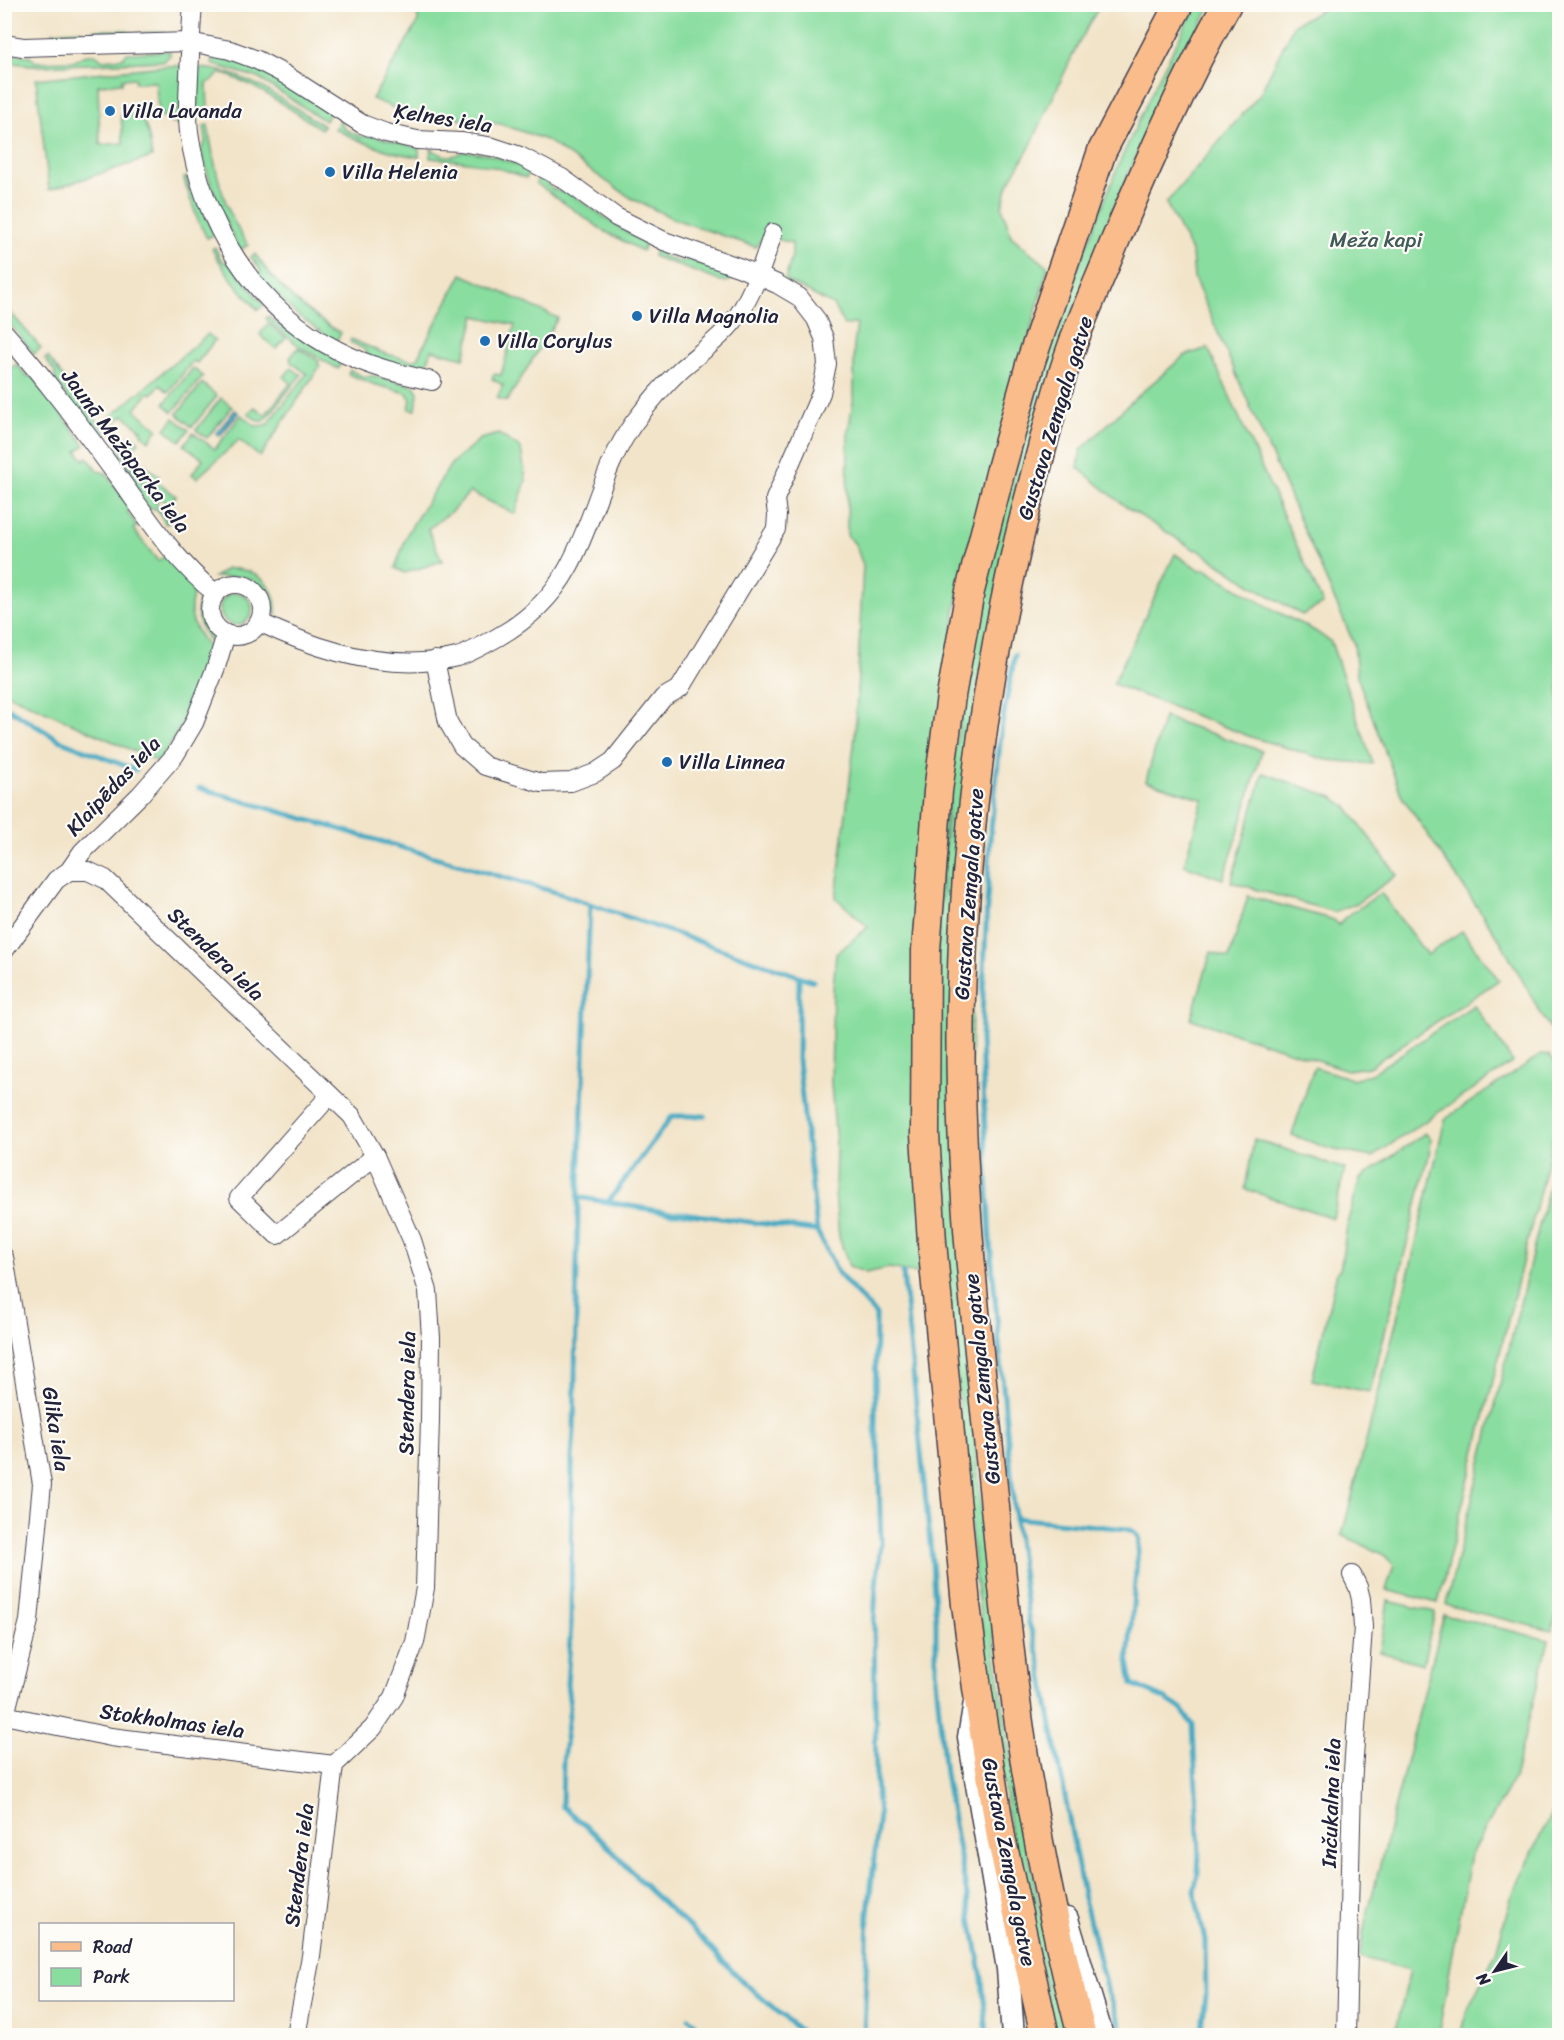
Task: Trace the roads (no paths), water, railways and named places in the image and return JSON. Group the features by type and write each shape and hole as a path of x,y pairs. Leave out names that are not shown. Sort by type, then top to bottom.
{"main road":[{"path":"1102,151 1141,44 1159,4"},
{"name":"Gustava Zemgala gatve","path":"1045,2036 1000,1837 966,1605 932,1242 925,1135 926,950 938,791 951,696 970,591 1001,469 1031,361 1102,151 1179,4"},
{"name":"Gustava Zemgala gatve","path":"1082,2036 1066,1973 1026,1769 1010,1646 972,1282 963,1146 961,998 966,891 981,743 1006,595 1028,501 1074,341 1160,136 1227,4"},
{"path":"1134,196 1194,97 1246,4"}],"street":[{"path":"193,4 189,42 190,140 206,197 236,261 273,303 298,326 317,339 338,351 372,365 432,381"},
{"name":"Ķelnes iela","path":"4,44 23,47 189,42 230,50 257,60 284,74 362,124 386,133 417,140 460,142 493,147 520,156 562,178 616,217 664,241 758,275 799,297 816,319 824,338 826,364 820,393 775,499 776,529 680,688 663,698 613,761 595,773 571,782 541,783 485,766 462,746 448,722 435,660"},
{"path":"259,622 297,638 352,655 397,663 459,656 480,647 528,619 546,601 568,569 582,540 603,479 633,424 680,371 716,339 742,310 773,233"},
{"name":"Jaunā Mežaparka iela","path":"4,332 58,395 171,550 202,583 215,593"},
{"path":"239,583 251,588 260,597 262,610 259,622 251,632 239,636 226,634 216,627 210,616 210,603 215,593 226,585 239,583"},
{"name":"Klaipēdas iela","path":"4,951 56,880 69,871 82,852 140,795 175,755 194,723 226,634"},
{"name":"Stendera iela","path":"69,871 88,871 105,879 352,1116 375,1156 412,1240 428,1291 431,1338 425,1588 415,1642 394,1697 373,1728 334,1765 311,1956 296,2036"},
{"path":"330,1095 238,1198 277,1235 375,1156"},
{"name":"Glika iela","path":"4,1257 42,1484 29,1620 5,1715"},
{"name":"Inčukalna iela","path":"1346,2036 1352,1785 1363,1627 1361,1599 1352,1575"},
{"name":"Gustava Zemgala gatve","path":"977,1688 969,1737 1008,1969 1013,2036"},
{"name":"Stokholmas iela","path":"5,1715 111,1737 334,1765"},
{"name":"Gustava Zemgala gatve","path":"1037,1824 1102,2036"}],"water":[{"path":"235,410 239,413 220,436 216,433"}],"waterway":[{"path":"1015,655 1002,724 990,839 981,1039 990,1242 1015,1518 1029,1623 1039,1656 1083,1894 1105,1984 1125,2036"},
{"path":"4,706 59,740 136,770"},
{"path":"199,788 561,894 813,981"},
{"path":"590,904 578,1209 572,1457 571,1625 567,1684 570,1707 563,1761 562,1806 602,1840 650,1891 696,1933 740,1979 806,2036"},
{"path":"799,976 798,1061 817,1231 838,1273 876,1315 875,1429 878,1446 881,1543 874,1622 876,1783 879,1815 868,1913 864,2036"},
{"path":"608,1202 672,1116 705,1116"},
{"path":"578,1197 671,1213 817,1231"},
{"path":"903,1273 932,1562 936,1621 936,1679 945,1774 982,1978 987,2036"},
{"path":"1015,1518 1127,1529 1139,1538 1128,1661 1132,1684 1166,1699 1181,1709 1193,1725 1199,1854 1194,1891 1205,1940 1206,1995 1201,2036"},
{"path":"689,2018 708,2036"}],"place":[{"name":"Villa Lavanda","path":"110,111"},
{"name":"Villa Helenia","path":"330,172"},
{"name":"Villa Magnolia","path":"637,316"},
{"name":"Villa Corylus","path":"485,341"},
{"name":"Villa Linnea","path":"667,762"}],"park label":[{"name":"Meža kapi","path":"1376,240"}]}
